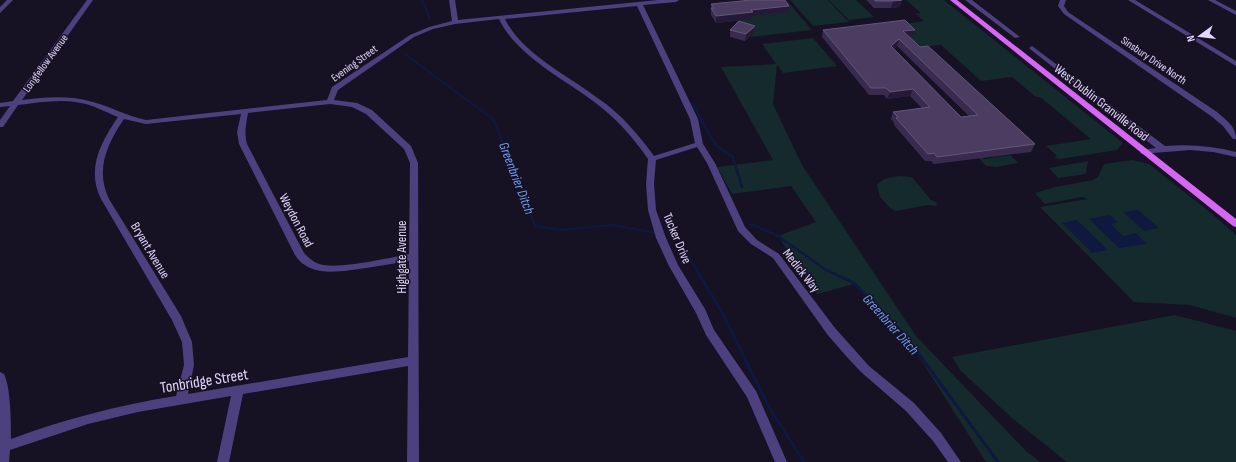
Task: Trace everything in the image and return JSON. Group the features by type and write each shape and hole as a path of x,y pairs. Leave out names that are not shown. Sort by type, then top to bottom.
{"main road":[{"name":"West Dublin Granville Road","path":"952,0 1236,224"}],"street":[{"path":"0,11 10,0"},
{"name":"Longfellow Avenue","path":"0,125 90,0"},
{"path":"452,0 455,22"},
{"path":"592,0 595,8"},
{"name":"Evening Street","path":"0,105 54,99 78,100 90,103 122,117 146,122 330,102 335,89 402,42 431,28 455,22 676,0"},
{"path":"968,0 1016,37"},
{"path":"1131,0 1236,64"},
{"path":"1211,0 1236,13"},
{"name":"Sinsbury Drive North","path":"1062,1 1061,6 1066,13 1214,114 1226,124 1236,137"},
{"name":"Medick Way","path":"639,4 694,119 698,134 698,144 711,163 741,229 754,242 776,256 850,353 865,369 910,407 937,437 955,462"},
{"path":"501,18 502,24 514,39 607,108 635,135 652,158 698,144"},
{"path":"1032,48 1162,148"},
{"name":"Highgate Avenue","path":"330,102 343,102 362,107 369,112 408,148 414,163 413,462"},
{"name":"Weydon Road","path":"246,112 241,126 240,135 243,144 300,255 306,261 314,266 325,269 337,269 413,257"},
{"name":"Bryant Avenue","path":"122,117 105,146 98,169 99,185 105,199 177,319 187,342 189,365 182,399"},
{"path":"1144,152 1162,148 1196,146 1215,149 1236,155"},
{"name":"Tucker Drive","path":"652,158 650,184 652,210 661,238 674,266 701,312 710,332 738,371 752,394 781,462"},
{"name":"Tonbridge Street","path":"5,447 88,419 138,407 413,361"},
{"path":"0,377 4,403 5,447 3,462"},
{"path":"223,462 238,391"}],"green space":[{"path":"790,0 828,0 849,22 813,26"},
{"path":"829,0 856,0 874,17 849,20"},
{"path":"906,0 944,0 1123,143 1117,150 1060,159 1054,158 1057,156 1046,146 1091,139 1040,97 1036,97 1012,77 981,81 941,45 912,48 901,38 912,37 904,24 924,21 916,14 921,13"},
{"path":"788,2 812,30 750,37 754,33 741,20 752,19 750,16 788,12 784,5"},
{"path":"813,38 837,66 783,73 777,65 773,104 802,165 916,336 1026,451 1040,462 986,462 907,338 854,284 817,294 778,236 816,222 791,186 732,194 717,167 773,160 721,67 776,64 762,44"},
{"path":"979,154 984,159 1010,155 1018,163 996,167 986,166 976,155"},
{"path":"1133,160 1149,164 1211,213 1236,235 1236,318 1190,305 1134,302 1040,207 1088,199 1082,197 1045,204 1035,193 1055,187 1093,180 1098,177 1104,164"},
{"path":"1088,161 1086,174 1058,178 1049,168"},
{"path":"890,177 912,177 931,200 937,203 936,206 928,205 896,211 890,208 880,197 877,185"},
{"path":"1175,315 1236,331 1236,462 1067,462 1012,418 960,370 952,357"}],"water":[{"path":"1138,210 1159,228 1144,231 1123,212"},
{"path":"1110,215 1118,222 1111,224 1123,236 1136,233 1147,244 1119,248 1089,219"},
{"path":"1077,220 1108,250 1092,253 1062,223"}],"building":[{"path":"751,0 785,0 789,6 716,16 711,8 714,8 711,4"},
{"path":"874,0 902,0 876,1"},
{"path":"905,20 915,30 903,31 920,47 928,46 1035,144 937,157 934,153 928,154 896,118 898,117 893,112 930,107 913,89 890,92 886,88 871,88 823,30","holes":["899,39 978,115 961,117 891,46"]},
{"path":"739,21 755,26 746,34 730,30"}],"waterway":[{"name":"Greenbrier Ditch","path":"422,0 430,19"},
{"name":"Greenbrier Ditch","path":"406,55 493,119"},
{"path":"692,103 701,119"},
{"name":"Greenbrier Ditch","path":"493,118 535,226 561,230 613,225 655,233"},
{"path":"700,118 711,138 718,147 733,157 742,187"},
{"name":"Greenbrier Ditch","path":"751,224 778,236 826,270"},
{"path":"677,237 697,270"},
{"path":"696,269 722,312 769,407 804,462"},
{"name":"Greenbrier Ditch","path":"826,270 854,283 907,338 998,462"}]}
